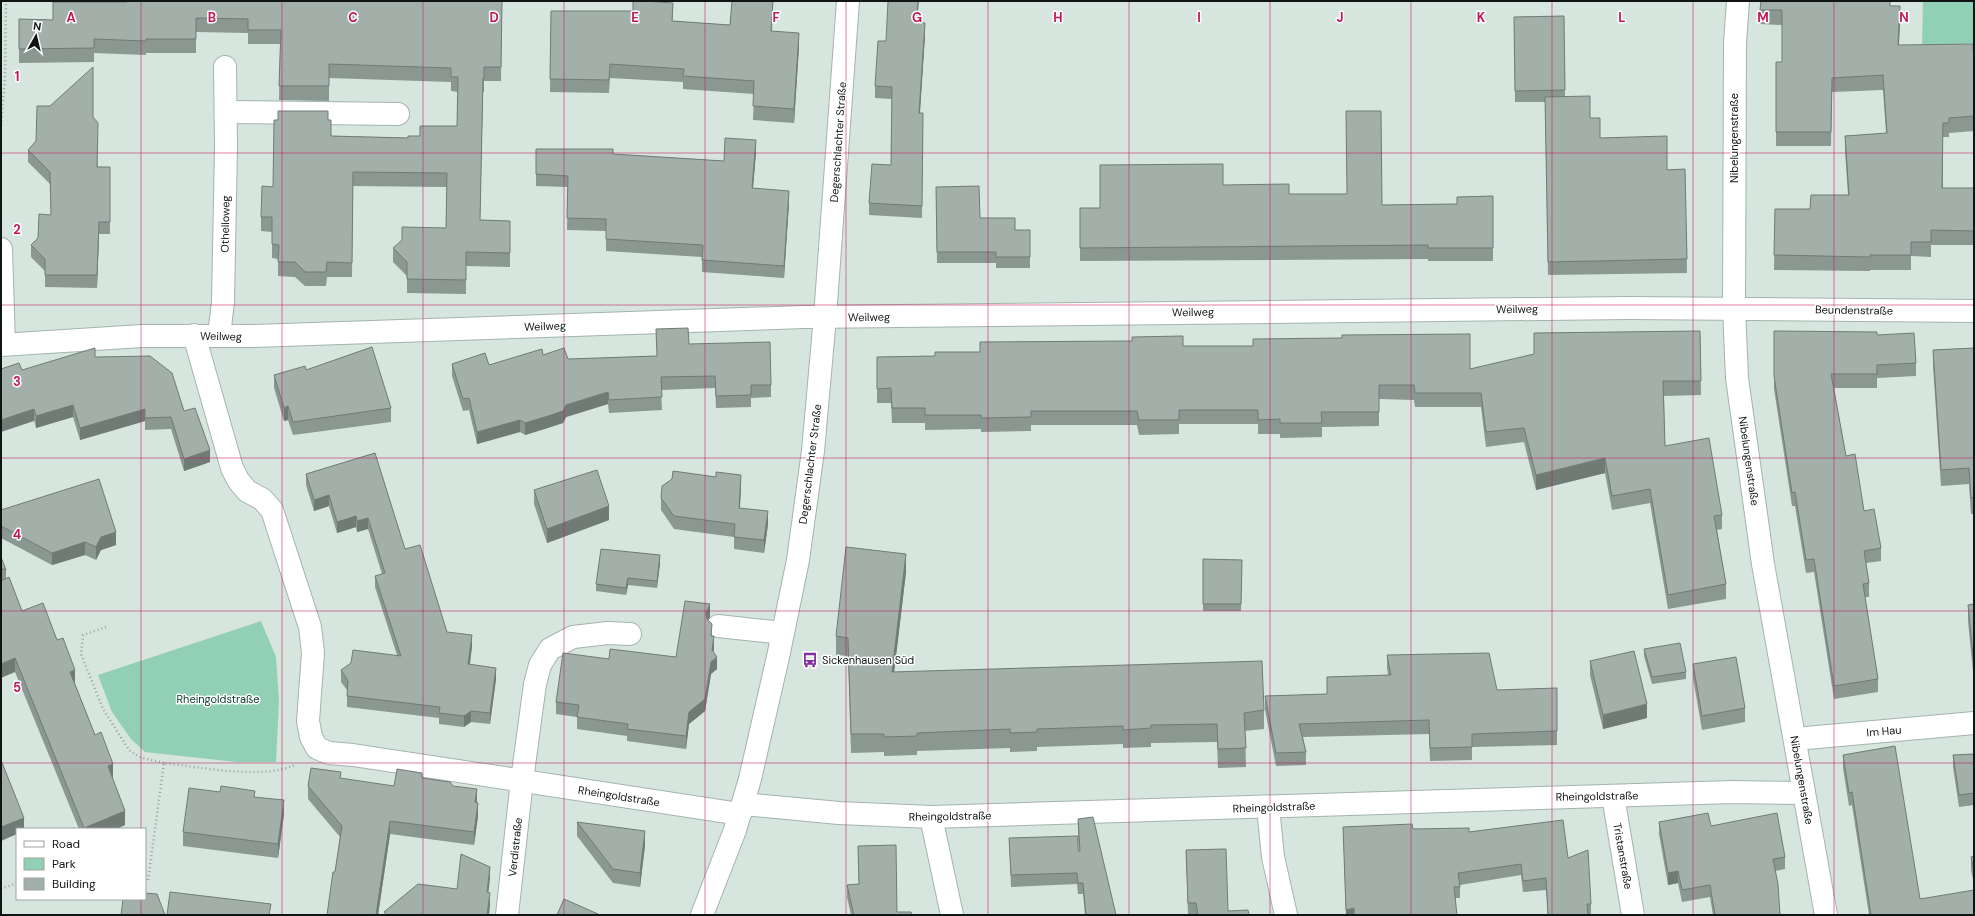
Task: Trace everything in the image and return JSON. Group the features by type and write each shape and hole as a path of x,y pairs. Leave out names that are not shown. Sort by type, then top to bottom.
{"street":[{"name":"Degerschlachter Straße","path":"702,915 742,809 784,633 796,568 806,505 825,317 848,1"},
{"name":"Nibelungenstraße","path":"1738,1 1735,51 1734,308 1737,378 1764,564 1826,915"},
{"name":"Othelloweg","path":"219,335 223,302 226,112 225,67"},
{"path":"226,112 398,114"},
{"name":"Weilweg","path":"1,249 2,345 142,336 253,336 825,317 1606,308 1734,308"},
{"name":"Beundenstraße","path":"1734,308 1974,312"},
{"path":"194,335 232,468 238,480 247,491 262,498 272,510 310,627 313,653 308,721 311,737 317,748"},
{"path":"718,626 784,633"},
{"path":"522,780 535,684 540,665 550,650 573,637 630,634"},
{"name":"Im Hau","path":"1795,739 1974,723"},
{"name":"Rheingoldstraße","path":"317,748 329,753 353,755 522,780 742,809 931,817 1732,792 1804,793"},
{"name":"Verdistraße","path":"507,915 522,780"},
{"name":"Tristanstraße","path":"1613,796 1634,915"},
{"path":"1268,807 1272,857 1286,915"},
{"path":"931,817 952,915"}],"path":[{"path":"1,125 5,76 6,1"},
{"path":"106,628 83,635 81,654 103,709 129,750 140,757 164,763 268,772 288,768 301,762 317,748"},
{"path":"146,880 148,881 164,763"},
{"path":"1,889 16,882"}],"green space":[{"path":"1923,1 1974,1 1974,43 1922,47"},
{"name":"Rheingoldstraße","path":"261,621 276,657 279,701 276,762 236,762 145,752 131,739 112,712 98,675"}],"building":[{"path":"502,1 501,67 484,67 480,220 510,221 510,253 466,252 466,280 407,279 407,262 393,248 402,240 402,227 446,228 447,173 353,172 352,263 327,262 326,272 305,272 295,262 278,262 279,245 272,244 272,217 261,217 262,186 273,187 274,120 278,120 278,111 328,111 328,120 331,120 331,136 408,138 408,136 420,136 420,126 457,126 458,77 451,77 451,68 329,64 329,86 279,86 281,30 248,30 248,19 196,18 196,39 146,39 146,41 94,39 94,48 19,49 19,19 53,20 53,2"},
{"path":"633,1 673,3 672,21 730,25 732,1 773,1 771,31 799,33 794,109 753,106 754,81 683,76 684,69 610,64 609,80 550,79 551,11 633,11"},
{"path":"888,1 918,1 916,22 925,23 919,113 923,113 922,206 869,203 872,164 891,165 892,87 875,86 878,41 886,41"},
{"path":"1761,1 1890,1 1890,6 1900,6 1898,45 1973,44 1974,116 1949,118 1949,123 1943,123 1942,188 1974,188 1974,231 1931,230 1931,242 1911,242 1911,255 1870,255 1870,257 1774,255 1775,209 1810,209 1811,195 1849,195 1845,136 1887,133 1883,75 1832,78 1831,132 1776,132 1776,62 1782,62 1782,10 1760,10"},
{"path":"1564,16 1565,90 1515,91 1514,17"},
{"path":"93,67 93,117 98,123 97,167 110,167 110,222 99,222 97,275 45,275 45,259 31,245 38,238 39,214 51,215 50,172 28,150 36,141 37,106 50,106"},
{"path":"1590,96 1590,118 1600,118 1600,138 1667,136 1667,170 1685,169 1687,259 1548,262 1545,97"},
{"path":"1346,111 1381,111 1382,205 1457,204 1457,197 1493,196 1493,248 1428,248 1428,245 1080,248 1080,208 1100,208 1100,165 1223,164 1223,185 1289,184 1289,194 1347,194"},
{"path":"725,138 756,140 752,188 789,191 784,266 702,260 703,245 606,239 606,219 567,218 568,176 536,174 536,149 613,149 613,154 724,161"},
{"path":"979,186 980,218 1015,218 1015,230 1030,230 1030,257 996,257 996,252 937,252 936,187"},
{"path":"688,328 689,344 770,342 771,385 751,385 751,395 716,396 715,376 661,377 662,397 609,400 608,392 566,405 563,411 545,417 525,423 520,420 477,432 469,398 463,399 452,364 485,353 489,365 542,349 543,355 564,348 568,359 657,356 656,329"},
{"path":"1700,331 1701,381 1663,381 1665,446 1709,438 1722,515 1714,516 1726,584 1668,595 1650,489 1612,496 1605,458 1536,475 1524,428 1486,432 1481,393 1415,393 1414,385 1379,385 1379,412 1321,412 1322,423 1280,423 1280,419 1258,420 1258,410 1179,410 1179,420 1139,420 1137,411 1031,411 1031,417 981,418 981,415 925,415 925,408 892,408 891,388 877,389 877,357 935,356 935,352 980,352 980,342 1132,341 1132,337 1183,336 1183,346 1253,346 1253,339 1342,338 1342,335 1470,334 1470,369 1534,354 1534,333"},
{"path":"1774,331 1877,332 1877,335 1914,333 1916,363 1877,365 1877,374 1831,374 1846,456 1855,454 1864,511 1874,509 1881,548 1864,551 1869,583 1863,584 1878,679 1834,686 1814,559 1806,560 1795,492 1792,493 1774,376"},
{"path":"372,347 391,408 293,422 288,406 284,408 274,375 305,366 306,370"},
{"path":"95,348 95,357 150,356 172,373 184,411 195,408 210,450 184,459 171,417 145,418 145,409 80,428 73,405 36,416 34,409 1,420 1,369 19,363 22,370"},
{"path":"1974,348 1974,497 1971,498 1969,468 1941,470 1933,350"},
{"path":"375,453 405,549 420,545 447,632 472,635 468,664 496,668 490,713 471,711 464,716 439,713 440,707 347,696 348,681 341,670 351,663 353,650 401,656 375,576 385,573 368,518 357,521 356,516 337,522 329,495 314,500 306,474"},
{"path":"597,470 609,506 547,529 534,490"},
{"path":"673,471 716,477 716,472 741,475 739,508 768,511 764,540 734,537 735,524 674,516 661,498 662,486 672,479"},
{"path":"99,479 116,532 101,537 96,547 85,542 52,553 1,526 1,510"},
{"path":"846,547 906,554 892,672 1262,661 1264,710 1244,713 1246,748 1218,749 1217,724 1151,725 1151,728 1123,730 1123,726 1037,729 1037,732 1010,733 1010,729 917,733 917,736 884,737 884,734 851,734 848,638 836,636"},
{"path":"601,549 660,555 657,581 628,578 626,588 596,584"},
{"path":"1,557 6,570 1,568"},
{"path":"1203,559 1242,560 1241,604 1203,604"},
{"path":"9,577 22,611 43,603 57,640 63,638 75,670 70,672 95,735 101,732 113,764 108,766 125,811 84,828 15,658 1,664 1,581"},
{"path":"685,601 710,604 706,613 707,619 712,624 711,636 714,636 712,650 717,657 711,662 705,699 689,712 686,736 627,729 628,724 577,717 579,705 556,702 563,653 609,659 610,649 676,657"},
{"path":"1974,604 1974,666 1968,605"},
{"path":"1680,643 1686,672 1652,677 1644,649"},
{"path":"1634,651 1647,704 1603,715 1590,661"},
{"path":"1489,653 1497,690 1557,688 1557,731 1472,734 1472,747 1430,748 1429,720 1299,724 1306,752 1276,753 1265,696 1327,694 1327,677 1391,675 1387,655"},
{"path":"1736,657 1745,708 1702,716 1693,664"},
{"path":"1895,746 1920,899 1974,890 1974,915 1871,915 1852,792 1849,793 1843,755"},
{"path":"1974,754 1974,793 1959,795 1953,755"},
{"path":"1,760 24,818 1,827"},
{"path":"311,768 341,772 340,778 394,786 397,769 422,773 422,778 450,782 453,786 477,789 475,802 478,803 474,832 390,821 376,915 327,915 333,872 335,872 342,826 308,786"},
{"path":"221,786 255,791 254,797 284,800 278,844 183,832 189,788 220,792"},
{"path":"1708,813 1711,826 1777,813 1785,857 1773,859 1778,884 1780,915 1715,915 1710,885 1682,890 1678,871 1668,873 1659,822"},
{"path":"1093,817 1116,915 1086,915 1083,883 1078,883 1077,873 1011,875 1009,838 1078,836 1078,851 1080,851 1078,819"},
{"path":"1563,820 1568,858 1588,850 1591,904 1587,904 1588,915 1548,915 1546,878 1523,881 1521,864 1458,873 1460,887 1454,887 1457,915 1354,915 1354,908 1346,910 1343,827 1412,824 1413,829 1469,828 1469,832"},
{"path":"577,822 645,831 640,873 613,869"},
{"path":"896,845 897,912 911,912 912,915 854,915 847,885 859,884 858,846"},
{"path":"1226,849 1228,911 1248,910 1249,915 1198,915 1196,903 1188,903 1186,850"},
{"path":"461,854 490,867 487,892 490,893 487,915 387,915 384,912 418,884 457,889"},
{"path":"1974,856 1974,871 1971,857"},
{"path":"170,892 271,904 269,915 167,915"},
{"path":"146,893 157,894 165,915 121,915 123,900 146,900"},
{"path":"564,899 598,914 557,915"}],"place":[{"name":"Sickenhausen Süd","path":"810,660"}]}
